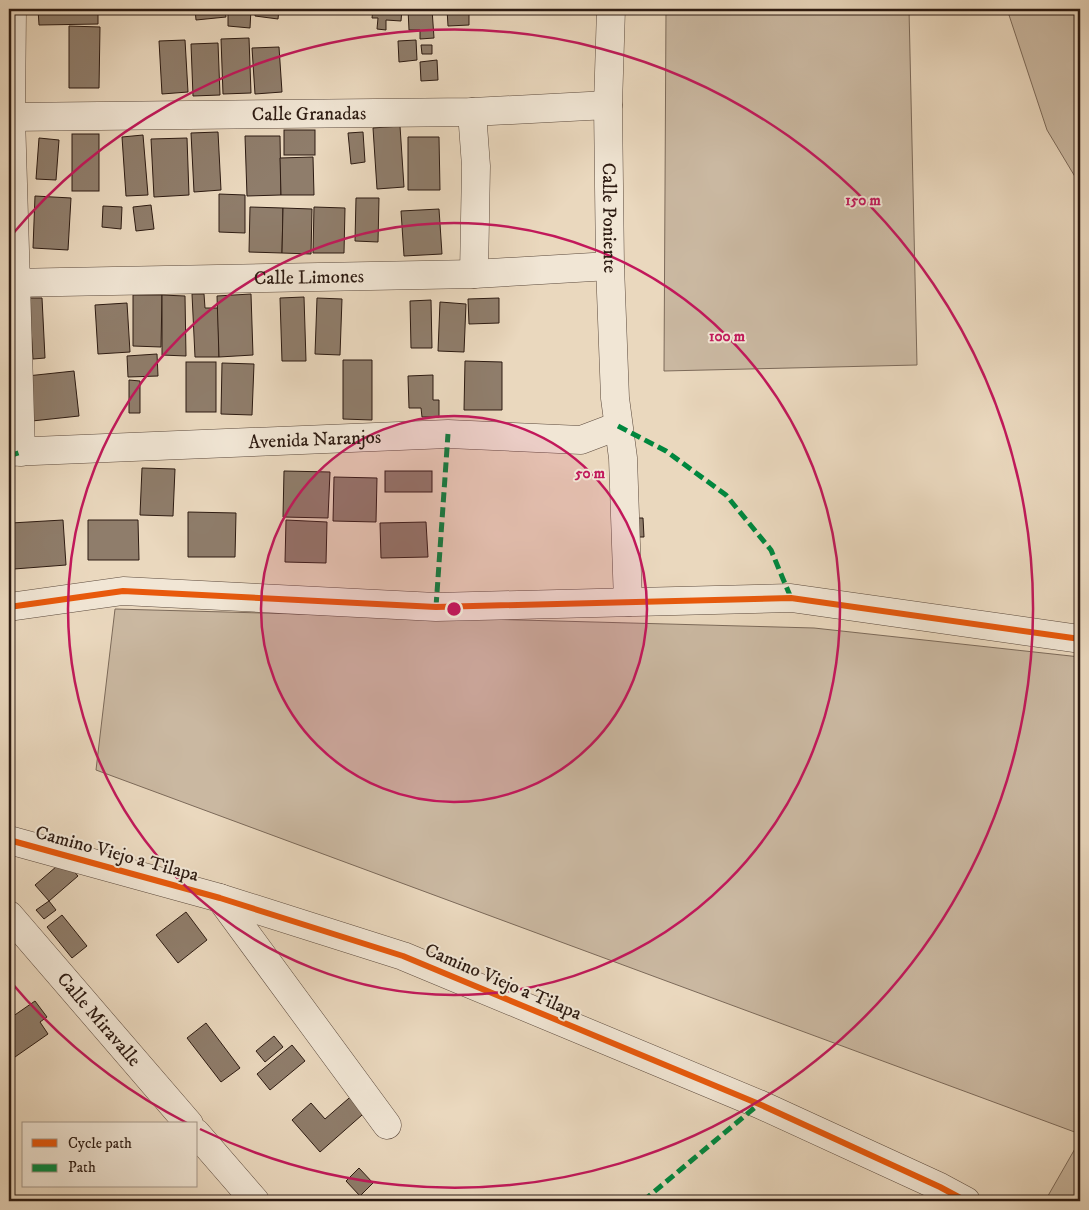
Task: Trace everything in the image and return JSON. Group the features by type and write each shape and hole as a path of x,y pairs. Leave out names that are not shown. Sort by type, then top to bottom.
{"street":[{"path":"12,9 10,117 15,452"},
{"name":"Calle Poniente","path":"611,9 608,105 610,266 615,398 623,458 628,602"},
{"name":"Calle Granadas","path":"10,117 472,112 608,105"},
{"path":"472,112 476,166 474,274"},
{"name":"Calle Limones","path":"12,284 474,274 610,266"},
{"name":"Avenida Naranjos","path":"15,452 448,434 581,440 618,426"},
{"path":"9,607 123,591 436,607 791,598 1080,639"},
{"name":"Camino Viejo a Tilapa","path":"9,840 220,898 403,956 759,1104 940,1187 966,1201"},
{"path":"220,898 387,1125"},
{"name":"Calle Miravalle","path":"9,915 186,1122"},
{"path":"198,1135 255,1201"}],"shaded area":[{"path":"666,9 909,9 917,365 664,371"},
{"path":"1007,9 1080,9 1080,185 1047,130"},
{"path":"115,609 814,628 1080,657 1080,1134 96,770"},
{"path":"1080,1140 1080,1201 1045,1201"}],"building":[{"path":"38,9 98,9 98,24 39,25"},
{"path":"195,9 225,9 226,17 196,20"},
{"path":"228,9 251,9 250,28 228,26"},
{"path":"256,9 279,9 278,19 255,16"},
{"path":"345,9 369,9 369,11"},
{"path":"373,9 402,9 401,21 386,20 386,30 377,29 378,18 372,18"},
{"path":"408,9 432,9 434,38 420,39 420,30 409,30"},
{"path":"447,9 469,9 469,25 448,26"},
{"path":"69,26 100,27 99,88 69,88"},
{"path":"249,38 251,93 223,94 221,39"},
{"path":"185,40 188,92 162,94 159,41"},
{"path":"416,40 417,60 399,62 398,41"},
{"path":"218,43 220,95 193,96 191,44"},
{"path":"421,45 432,45 432,54 422,54"},
{"path":"279,47 282,92 255,94 252,48"},
{"path":"437,60 438,80 421,81 420,62"},
{"path":"400,126 404,187 377,189 373,128"},
{"path":"284,130 315,130 315,155 284,155"},
{"path":"218,132 221,190 194,192 191,133"},
{"path":"363,132 365,162 351,164 348,133"},
{"path":"72,134 99,134 99,191 72,191"},
{"path":"143,135 148,195 126,196 122,137"},
{"path":"245,136 280,136 281,195 247,196"},
{"path":"408,137 439,137 440,190 408,190"},
{"path":"39,138 59,140 56,180 36,179"},
{"path":"187,138 189,195 154,197 151,139"},
{"path":"313,157 314,195 281,195 280,158"},
{"path":"219,194 245,195 245,233 219,232"},
{"path":"35,196 71,198 68,250 33,248"},
{"path":"356,198 379,198 378,242 355,241"},
{"path":"151,205 154,229 136,231 133,207"},
{"path":"103,206 122,207 121,229 102,227"},
{"path":"250,207 283,208 282,253 249,252"},
{"path":"314,207 345,208 344,253 313,253"},
{"path":"283,208 312,209 311,254 282,253"},
{"path":"439,209 442,254 404,256 401,211"},
{"path":"192,294 204,294 205,308 218,308 219,357 195,357"},
{"path":"251,294 253,355 219,357 217,296"},
{"path":"133,295 162,295 161,347 133,346"},
{"path":"162,295 185,296 186,356 162,355"},
{"path":"304,297 306,361 282,361 280,298"},
{"path":"29,298 42,298 45,358 33,359"},
{"path":"317,298 342,299 340,355 315,354"},
{"path":"499,298 499,323 469,324 468,299"},
{"path":"431,300 432,348 411,348 410,301"},
{"path":"440,302 466,304 464,352 438,351"},
{"path":"127,303 130,352 98,354 95,305"},
{"path":"157,354 158,376 128,377 127,356"},
{"path":"343,360 372,360 372,420 343,419"},
{"path":"465,361 502,362 502,410 464,410"},
{"path":"186,362 216,362 216,412 186,412"},
{"path":"222,363 254,364 252,415 221,414"},
{"path":"74,371 79,416 32,421 27,376"},
{"path":"433,375 433,400 439,400 439,417 422,417 421,408 409,408 408,376"},
{"path":"129,380 140,381 140,413 129,413"},
{"path":"142,468 175,469 173,516 140,515"},
{"path":"284,471 330,472 328,518 283,517"},
{"path":"385,471 432,471 432,492 385,492"},
{"path":"334,477 377,478 376,522 333,521"},
{"path":"188,512 236,513 235,557 188,557"},
{"path":"629,518 643,518 644,537 629,537"},
{"path":"63,520 66,565 14,569 11,523"},
{"path":"88,520 138,520 139,560 88,560"},
{"path":"286,520 327,522 326,563 285,562"},
{"path":"426,522 428,557 381,558 380,523"},
{"path":"64,860 78,876 49,901 35,885"},
{"path":"49,901 56,910 44,919 36,910"},
{"path":"186,912 207,940 178,963 156,935"},
{"path":"62,915 87,946 72,958 47,927"},
{"path":"35,1001 47,1017 40,1022 48,1034 15,1057 9,1047 9,1019"},
{"path":"206,1023 240,1068 221,1082 187,1038"},
{"path":"274,1036 283,1047 265,1062 256,1051"},
{"path":"292,1045 305,1061 270,1090 257,1074"},
{"path":"356,1092 370,1108 320,1152 292,1120 311,1103 325,1119"},
{"path":"359,1168 373,1183 360,1196 346,1181"}],"marked path":[{"path":"618,426 666,451 726,495 771,550 791,598"},
{"path":"436,607 448,434"},
{"path":"9,456 21,452"},
{"path":"643,1201 759,1104"}],"cycle path":[{"path":"9,607 123,591 436,607 791,598 1080,639"},
{"path":"9,840 220,898 403,956 759,1104 940,1187 966,1201"}]}
